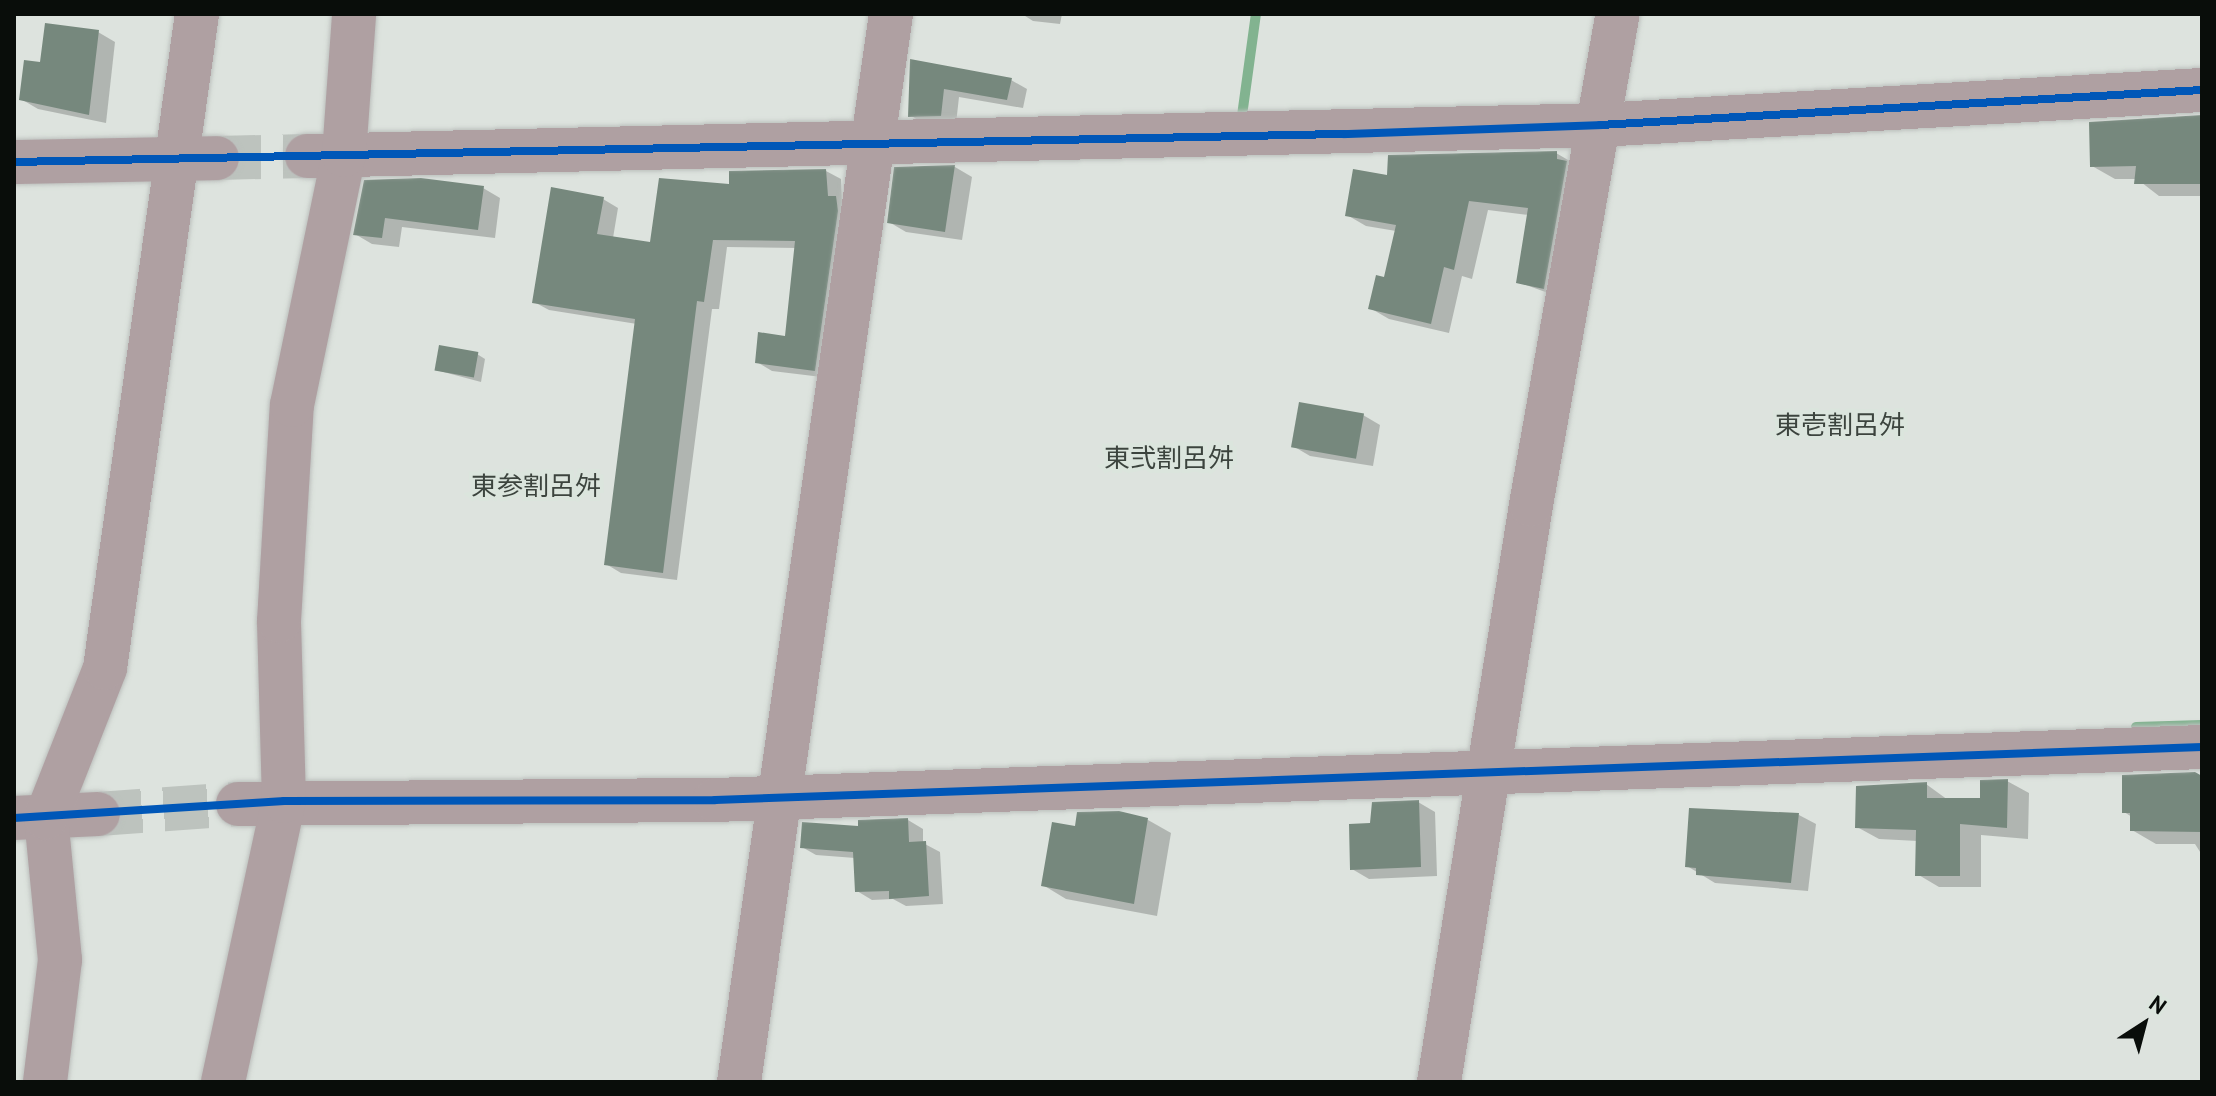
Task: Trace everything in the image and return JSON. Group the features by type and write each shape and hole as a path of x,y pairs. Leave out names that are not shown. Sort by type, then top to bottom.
{"street":[{"path":"45,1082 60,960 30,818 105,668 197,158 197,14"},
{"path":"223,1082 284,801 279,621 292,405 325,155 354,14"},
{"path":"739,1082 786,788 891,14"},
{"path":"1439,1082 1490,756 1618,14"},
{"path":"325,155 873,133 1602,116 2202,90"},
{"path":"14,162 197,158"},
{"path":"238,804 786,788 1490,756 2202,747"},
{"path":"30,818 98,814"}],"building":[{"path":"45,23 99,30 89,115 19,100 24,60 40,62"},
{"path":"910,59 1012,78 1007,100 944,89 941,116 908,117"},
{"path":"2202,115 2202,184 2134,184 2136,166 2090,167 2089,122"},
{"path":"1557,151 1557,159 1567,161 1544,289 1516,283 1528,208 1469,201 1454,270 1444,267 1431,324 1368,309 1376,275 1384,277 1396,225 1345,216 1353,169 1387,175 1388,155"},
{"path":"955,165 945,232 887,223 894,167"},
{"path":"826,169 828,196 836,196 838,211 815,371 755,363 758,332 785,336 795,241 713,240 704,302 697,301 663,573 604,565 635,319 532,303 551,187 604,197 597,234 650,242 659,178 729,184 729,171"},
{"path":"421,178 484,186 478,230 385,218 382,238 353,235 364,180"},
{"path":"439,345 478,352 474,378 434,371"},
{"path":"1299,402 1364,413 1356,459 1291,447"},
{"path":"2195,772 2202,776 2202,832 2130,831 2130,813 2122,813 2122,775"},
{"path":"2008,779 2007,828 1960,824 1960,876 1915,876 1916,830 1855,828 1856,786 1927,782 1927,798 1980,798 1980,780"},
{"path":"1419,800 1421,867 1350,870 1349,824 1370,823 1372,802"},
{"path":"1689,808 1799,813 1791,883 1696,875 1696,868 1685,867"},
{"path":"1119,811 1148,818 1134,904 1041,886 1052,822 1075,826 1077,812"},
{"path":"908,818 909,842 926,841 929,896 889,899 889,891 855,892 853,852 800,848 802,822 858,826 858,820"}],"waterway":[{"path":"1241,123 1256,14"},
{"path":"2136,727 2202,725"}],"tunnel":[{"path":"217,158 307,156"},
{"path":"98,814 238,804"}],"cycle path":[{"path":"14,162 1345,134 1600,125 2202,90"},
{"path":"14,818 284,801 715,800 2202,747"}],"district":[{"name":"東壱割呂舛","path":"1840,425"},
{"name":"東弐割呂舛","path":"1169,458"},
{"name":"東参割呂舛","path":"536,486"}]}
